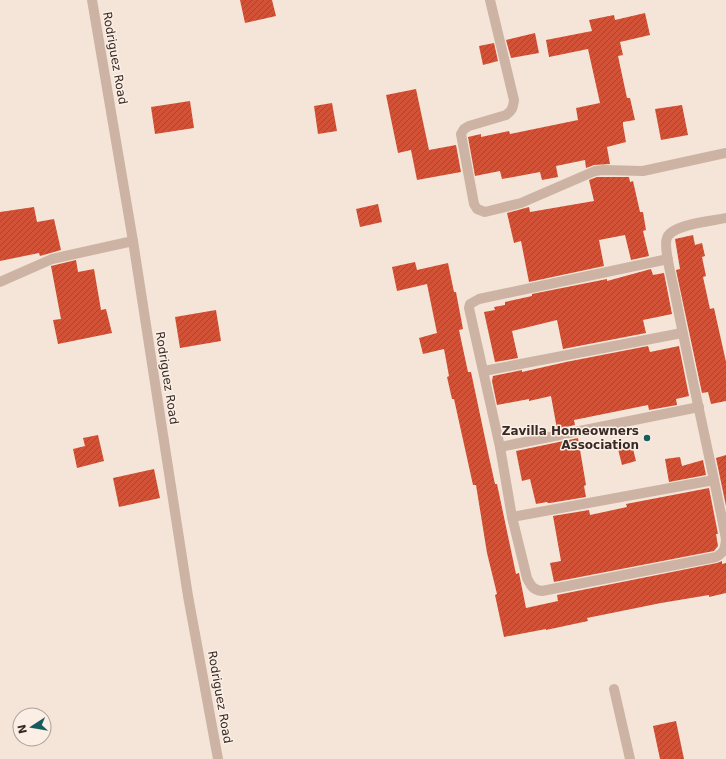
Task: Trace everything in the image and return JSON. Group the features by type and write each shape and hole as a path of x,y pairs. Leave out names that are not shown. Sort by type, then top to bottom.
{"street":[{"name":"Rodriguez Road","path":"92,0 133,241 188,596 218,759"},
{"path":"490,0 514,100 511,112 506,115 469,126 464,129 461,134 474,204 480,211 485,212 530,200 595,171 643,171 726,153"},
{"path":"668,259 479,299 470,304 469,308 500,447 512,517 527,578 531,586 536,590 542,592 716,557 723,553 726,539 682,333 668,259 666,239 669,234 679,228 726,218"},
{"path":"0,282 52,259 133,241"},
{"path":"484,371 682,333"},
{"path":"500,447 699,407"},
{"path":"512,517 714,480"},
{"path":"614,689 630,759"}],"building":[{"path":"240,0 272,0 276,16 245,23"},
{"path":"645,13 650,35 620,42 623,55 618,56 627,98 630,98 635,120 623,122 626,142 607,147 610,164 594,165 586,168 585,160 556,166 558,177 542,180 540,172 502,179 500,171 475,176 468,137 481,134 481,137 509,131 510,134 578,120 576,108 600,103 588,49 549,57 546,40 592,31 589,20 614,15 615,20"},
{"path":"535,33 539,53 511,58 506,40"},
{"path":"494,43 498,61 483,65 479,46"},
{"path":"416,89 429,150 456,145 461,172 417,180 411,150 398,153 386,95"},
{"path":"190,101 194,128 155,134 151,107"},
{"path":"332,103 337,131 318,134 314,106"},
{"path":"682,105 688,135 661,140 655,109"},
{"path":"597,177 629,177 630,182 633,181 640,212 643,212 646,230 643,231 649,256 631,260 625,235 599,240 604,266 529,282 521,241 514,243 507,213 529,207 530,212 594,201 589,180"},
{"path":"378,204 382,222 360,227 356,209"},
{"path":"34,207 37,222 54,219 61,250 40,256 39,253 0,261 0,212"},
{"path":"693,235 695,245 702,243 705,256 702,257 706,276 703,277 710,309 714,308 726,362 726,401 711,404 708,392 702,393 676,270 680,269 675,239"},
{"path":"76,260 78,272 94,269 101,310 106,309 112,333 58,344 53,320 61,319 51,266"},
{"path":"415,262 417,270 448,263 454,292 456,292 463,329 459,330 468,372 471,372 495,484 497,484 516,574 519,573 526,608 558,601 557,595 722,561 722,564 726,563 726,593 709,597 709,595 661,603 587,618 588,621 504,637 495,595 497,594 487,553 476,485 473,485 454,399 452,399 447,377 449,376 444,349 423,354 419,338 437,333 427,284 397,291 392,267"},
{"path":"651,269 653,275 664,273 672,314 643,320 646,333 563,349 557,320 512,331 518,358 495,362 484,312 495,310 494,307 505,305 505,302 532,296 532,294 607,279 607,281"},
{"path":"216,310 221,341 180,348 175,317"},
{"path":"648,346 650,352 679,346 689,396 676,399 677,405 649,410 648,405 574,420 575,425 557,429 551,396 529,401 529,399 497,405 492,381 493,376 522,370 522,372"},
{"path":"98,435 104,461 77,468 73,449 85,446 83,438"},
{"path":"578,438 586,485 584,486 586,497 536,504 530,479 522,481 516,451"},
{"path":"631,441 636,461 622,465 617,445"},
{"path":"726,455 726,506 716,458"},
{"path":"680,457 682,466 703,460 706,475 669,482 665,459"},
{"path":"154,469 160,498 119,507 113,478"},
{"path":"709,488 718,534 716,534 718,546 714,551 554,582 550,563 561,561 553,516 589,510 590,515 627,507 626,504"},
{"path":"676,721 684,759 660,759 653,726"}],"place":[{"name":"Zavilla Homeowners Association","path":"647,438"}]}
